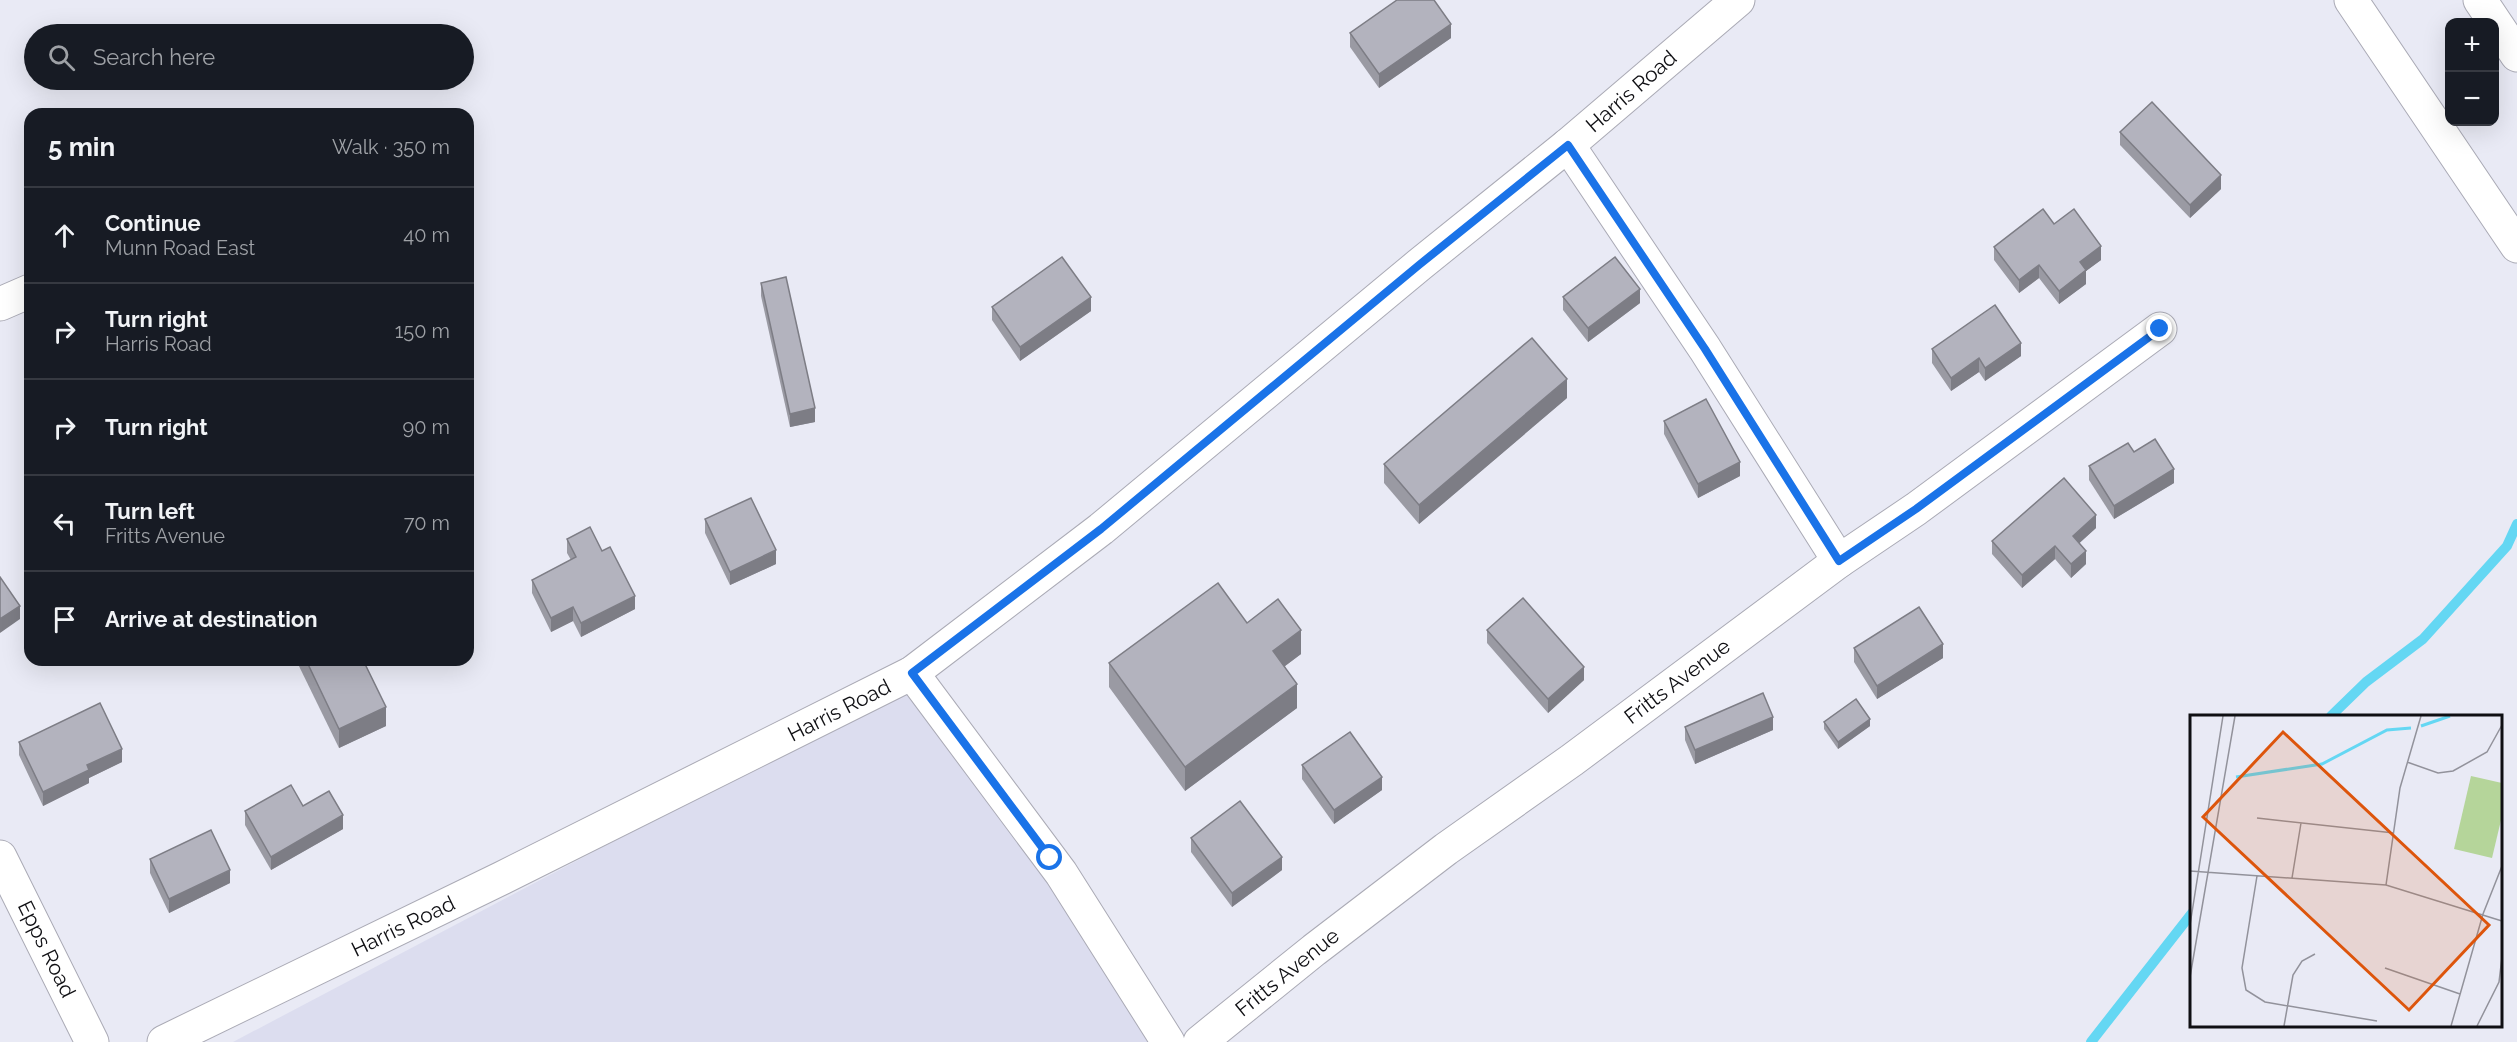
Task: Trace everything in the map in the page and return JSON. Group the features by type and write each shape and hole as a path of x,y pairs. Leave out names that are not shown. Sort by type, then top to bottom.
{"main road":[{"name":"Harris Road","path":"164,1042 430,913 912,673 1101,529 1410,272 1568,145 1738,0"},
{"path":"2351,0 2517,246"},
{"path":"2480,0 2517,55"},
{"path":"1568,145 1705,349 1839,561"},
{"path":"0,304 24,294"},
{"name":"Fritts Avenue","path":"1200,1042 1314,950 1446,849 1572,760 1839,561 1916,509 2160,329"},
{"path":"912,673 1061,873 1168,1042"},
{"name":"Epps Road","path":"0,857 92,1042"}],"shaded area":[{"path":"908,686 1052,884 1160,1042 233,1042"}],"building":[{"path":"1397,0 1434,0 1451,24 1379,74 1350,33"},
{"path":"2152,102 2221,175 2190,205 2120,132"},
{"path":"2043,209 2054,224 2074,209 2101,246 2080,262 2086,270 2059,291 2039,265 2019,280 1994,247"},
{"path":"1062,257 1091,297 1020,347 992,307"},
{"path":"1615,257 1640,289 1588,328 1563,297"},
{"path":"786,277 815,408 790,414 761,283"},
{"path":"1995,305 2021,343 1985,368 1979,358 1951,378 1932,349"},
{"path":"1532,338 1567,379 1419,505 1384,464"},
{"path":"1706,399 1740,462 1698,484 1664,421"},
{"path":"2155,439 2174,469 2114,506 2089,466 2128,443 2134,452"},
{"path":"2064,478 2096,515 2073,536 2086,551 2071,564 2055,546 2022,575 1992,541"},
{"path":"751,498 776,550 730,572 705,519"},
{"path":"590,527 602,551 610,547 635,596 581,623 573,607 551,618 532,580 576,557 567,539"},
{"path":"0,577 20,606 0,619"},
{"path":"1218,583 1247,623 1278,599 1301,630 1273,651 1297,684 1185,767 1109,663"},
{"path":"1523,598 1584,667 1548,699 1487,630"},
{"path":"1919,607 1943,644 1877,686 1854,648"},
{"path":"309,666 366,666 386,707 339,729"},
{"path":"1763,693 1773,717 1695,750 1685,727"},
{"path":"1856,699 1870,719 1838,742 1824,722"},
{"path":"100,703 122,749 87,765 89,770 43,792 19,742"},
{"path":"1350,732 1382,777 1334,810 1302,765"},
{"path":"291,785 303,806 329,791 343,815 271,857 245,811"},
{"path":"1240,801 1282,857 1232,893 1191,838"},
{"path":"211,830 230,870 169,899 150,859"}],"waterway":[{"path":"2332,715 2366,682 2423,639 2507,546 2517,524"},
{"path":"2091,1042 2190,916"}],"route":[{"path":"1050,858 912,673 1101,529 1419,265 1568,145 1705,349 1839,561 1916,509 2160,329"}]}
